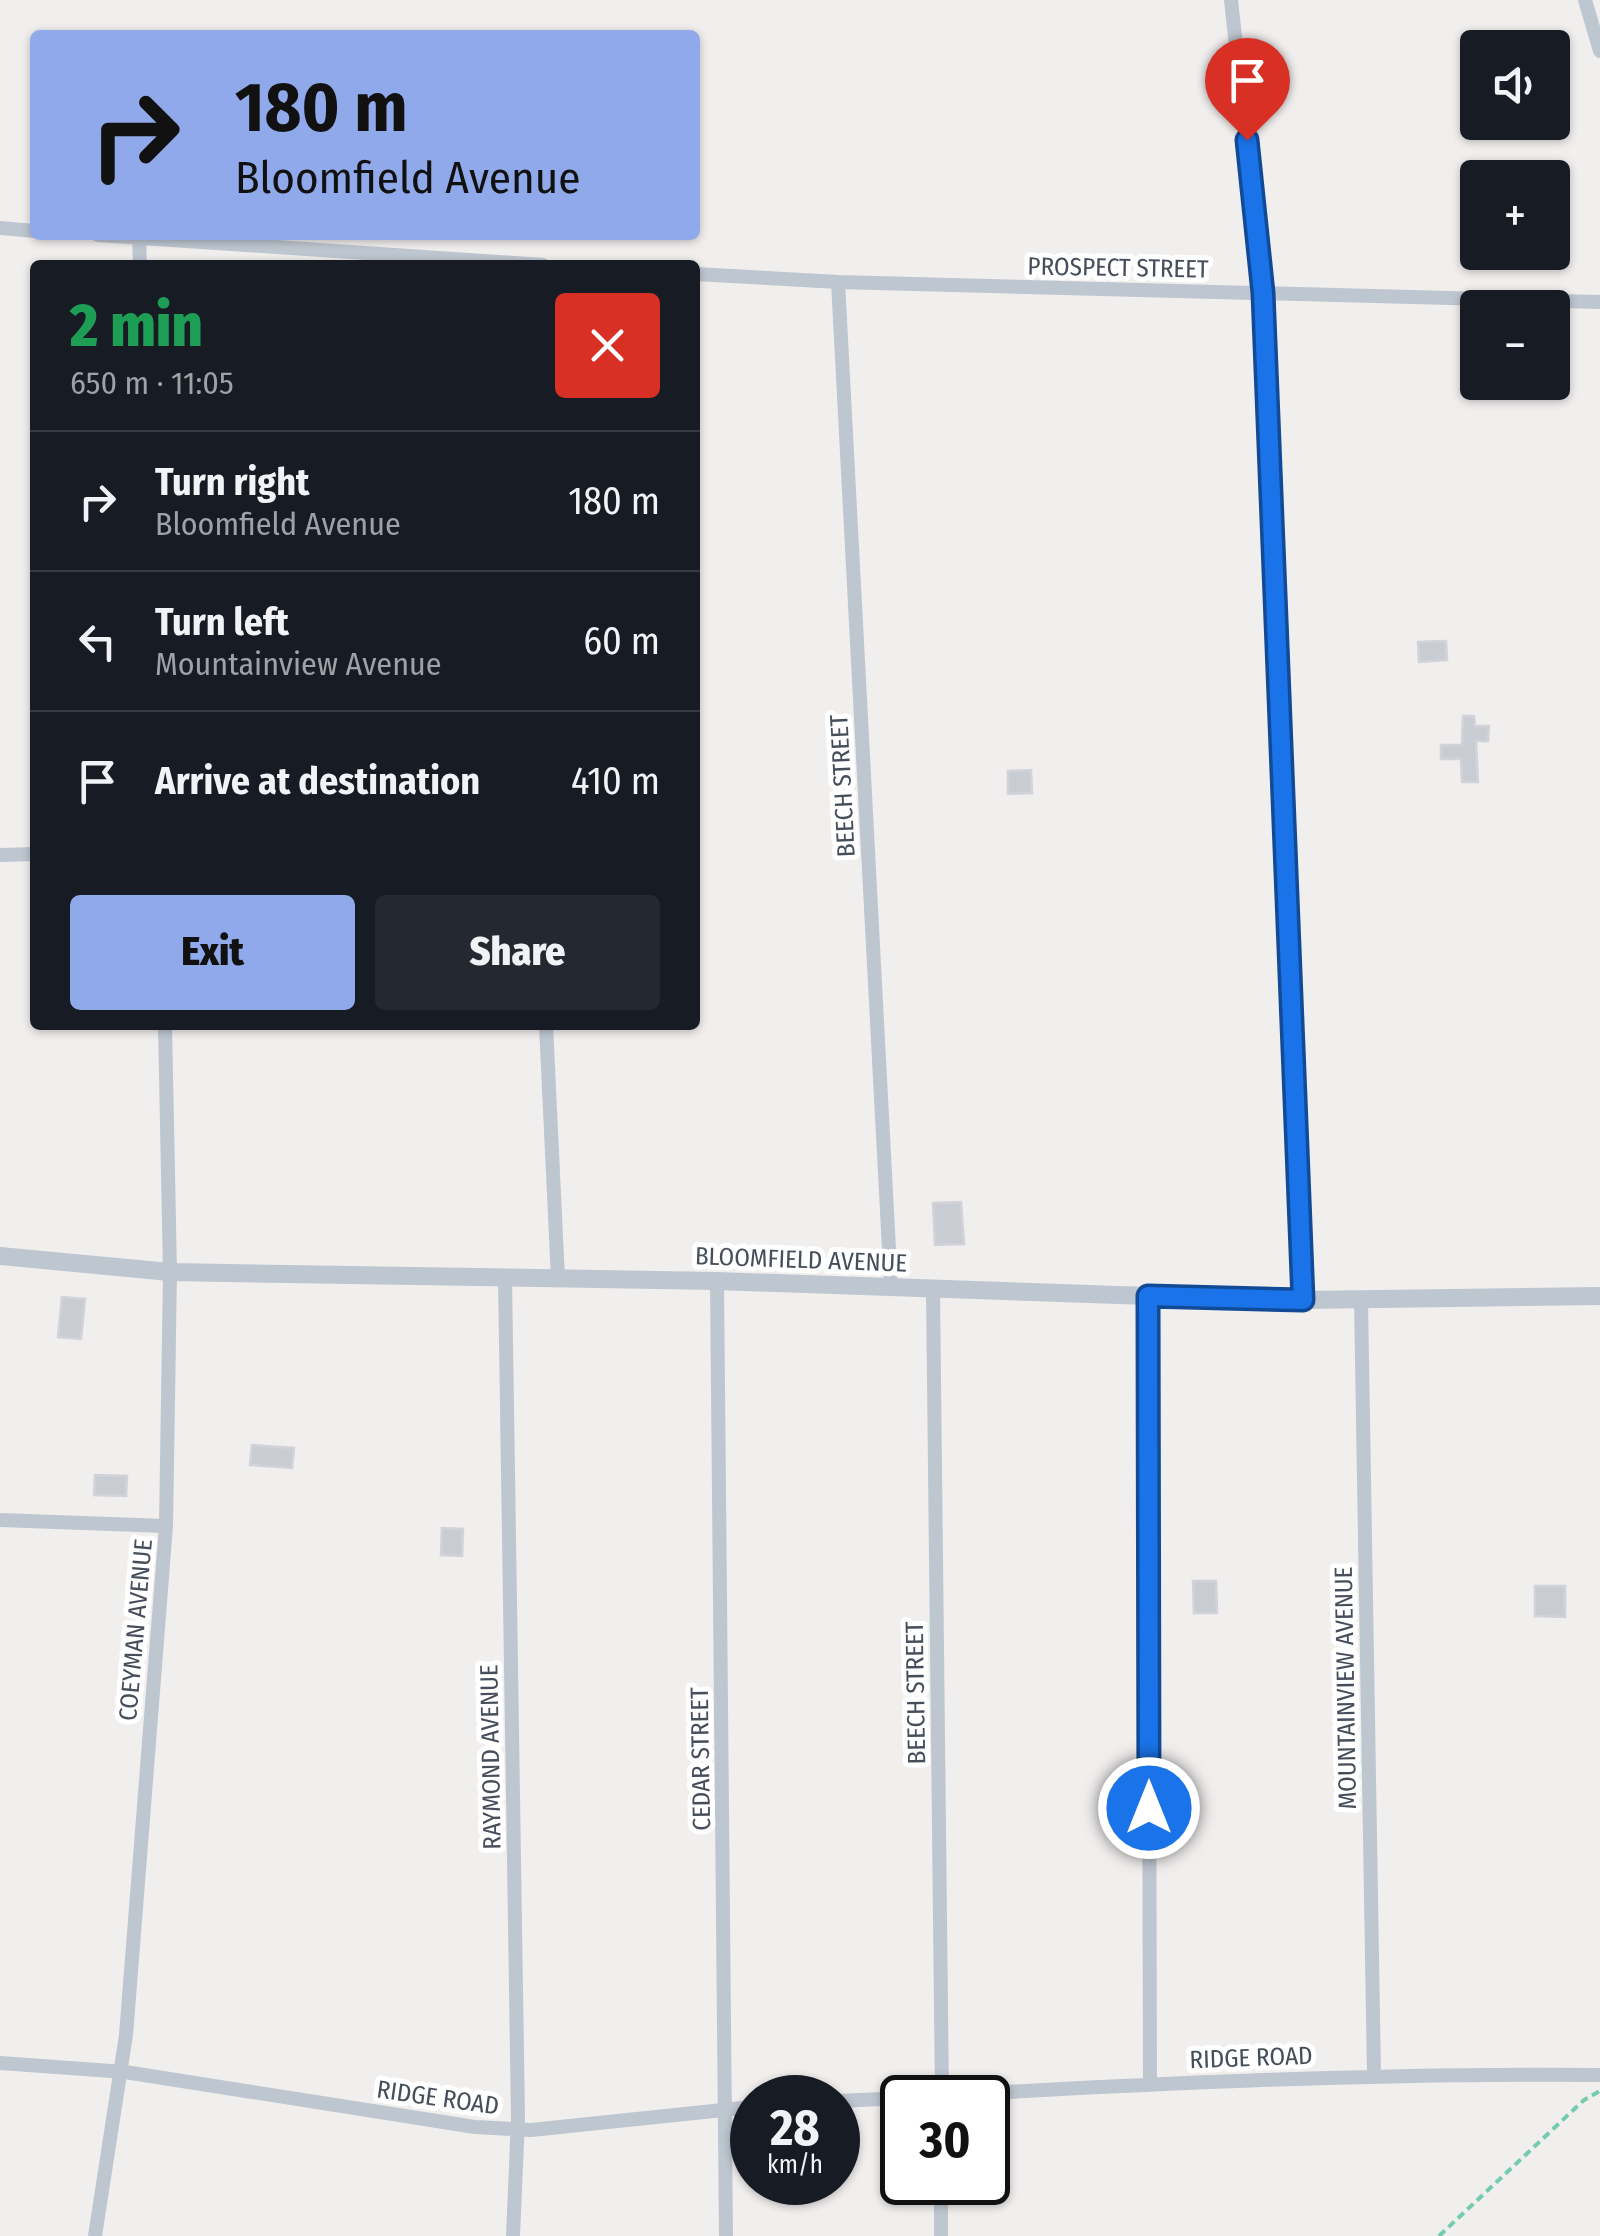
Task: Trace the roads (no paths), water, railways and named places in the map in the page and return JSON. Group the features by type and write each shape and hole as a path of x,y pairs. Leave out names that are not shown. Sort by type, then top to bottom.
{"street":[{"path":"1231,0 1263,293 1303,1300"},
{"path":"1584,0 1600,51"},
{"path":"0,228 30,231"},
{"path":"168,240 455,260"},
{"name":"PROSPECT STREET","path":"700,274 838,282 1600,302"},
{"name":"BEECH STREET","path":"838,282 891,1287"},
{"path":"0,855 30,854"},
{"name":"COEYMAN AVENUE","path":"94,2236 126,2035 166,1526 170,1272 166,1030"},
{"path":"546,1030 558,1278"},
{"name":"BLOOMFIELD AVENUE","path":"0,1256 170,1272 717,1281 1303,1300 1600,1296"},
{"name":"RAYMOND AVENUE","path":"504,1278 518,2130 513,2236"},
{"name":"CEDAR STREET","path":"717,1281 726,2236"},
{"name":"BEECH STREET","path":"933,1288 942,2075"},
{"path":"1148,1296 1150,2083"},
{"name":"MOUNTAINVIEW AVENUE","path":"1361,1299 1374,2076"},
{"path":"0,1520 166,1526"},
{"name":"RIDGE ROAD","path":"0,2062 120,2071 518,2130 730,2110"},
{"name":"RIDGE ROAD","path":"1010,2092 1374,2076 1600,2076"},
{"path":"942,2205 942,2236"}]}
